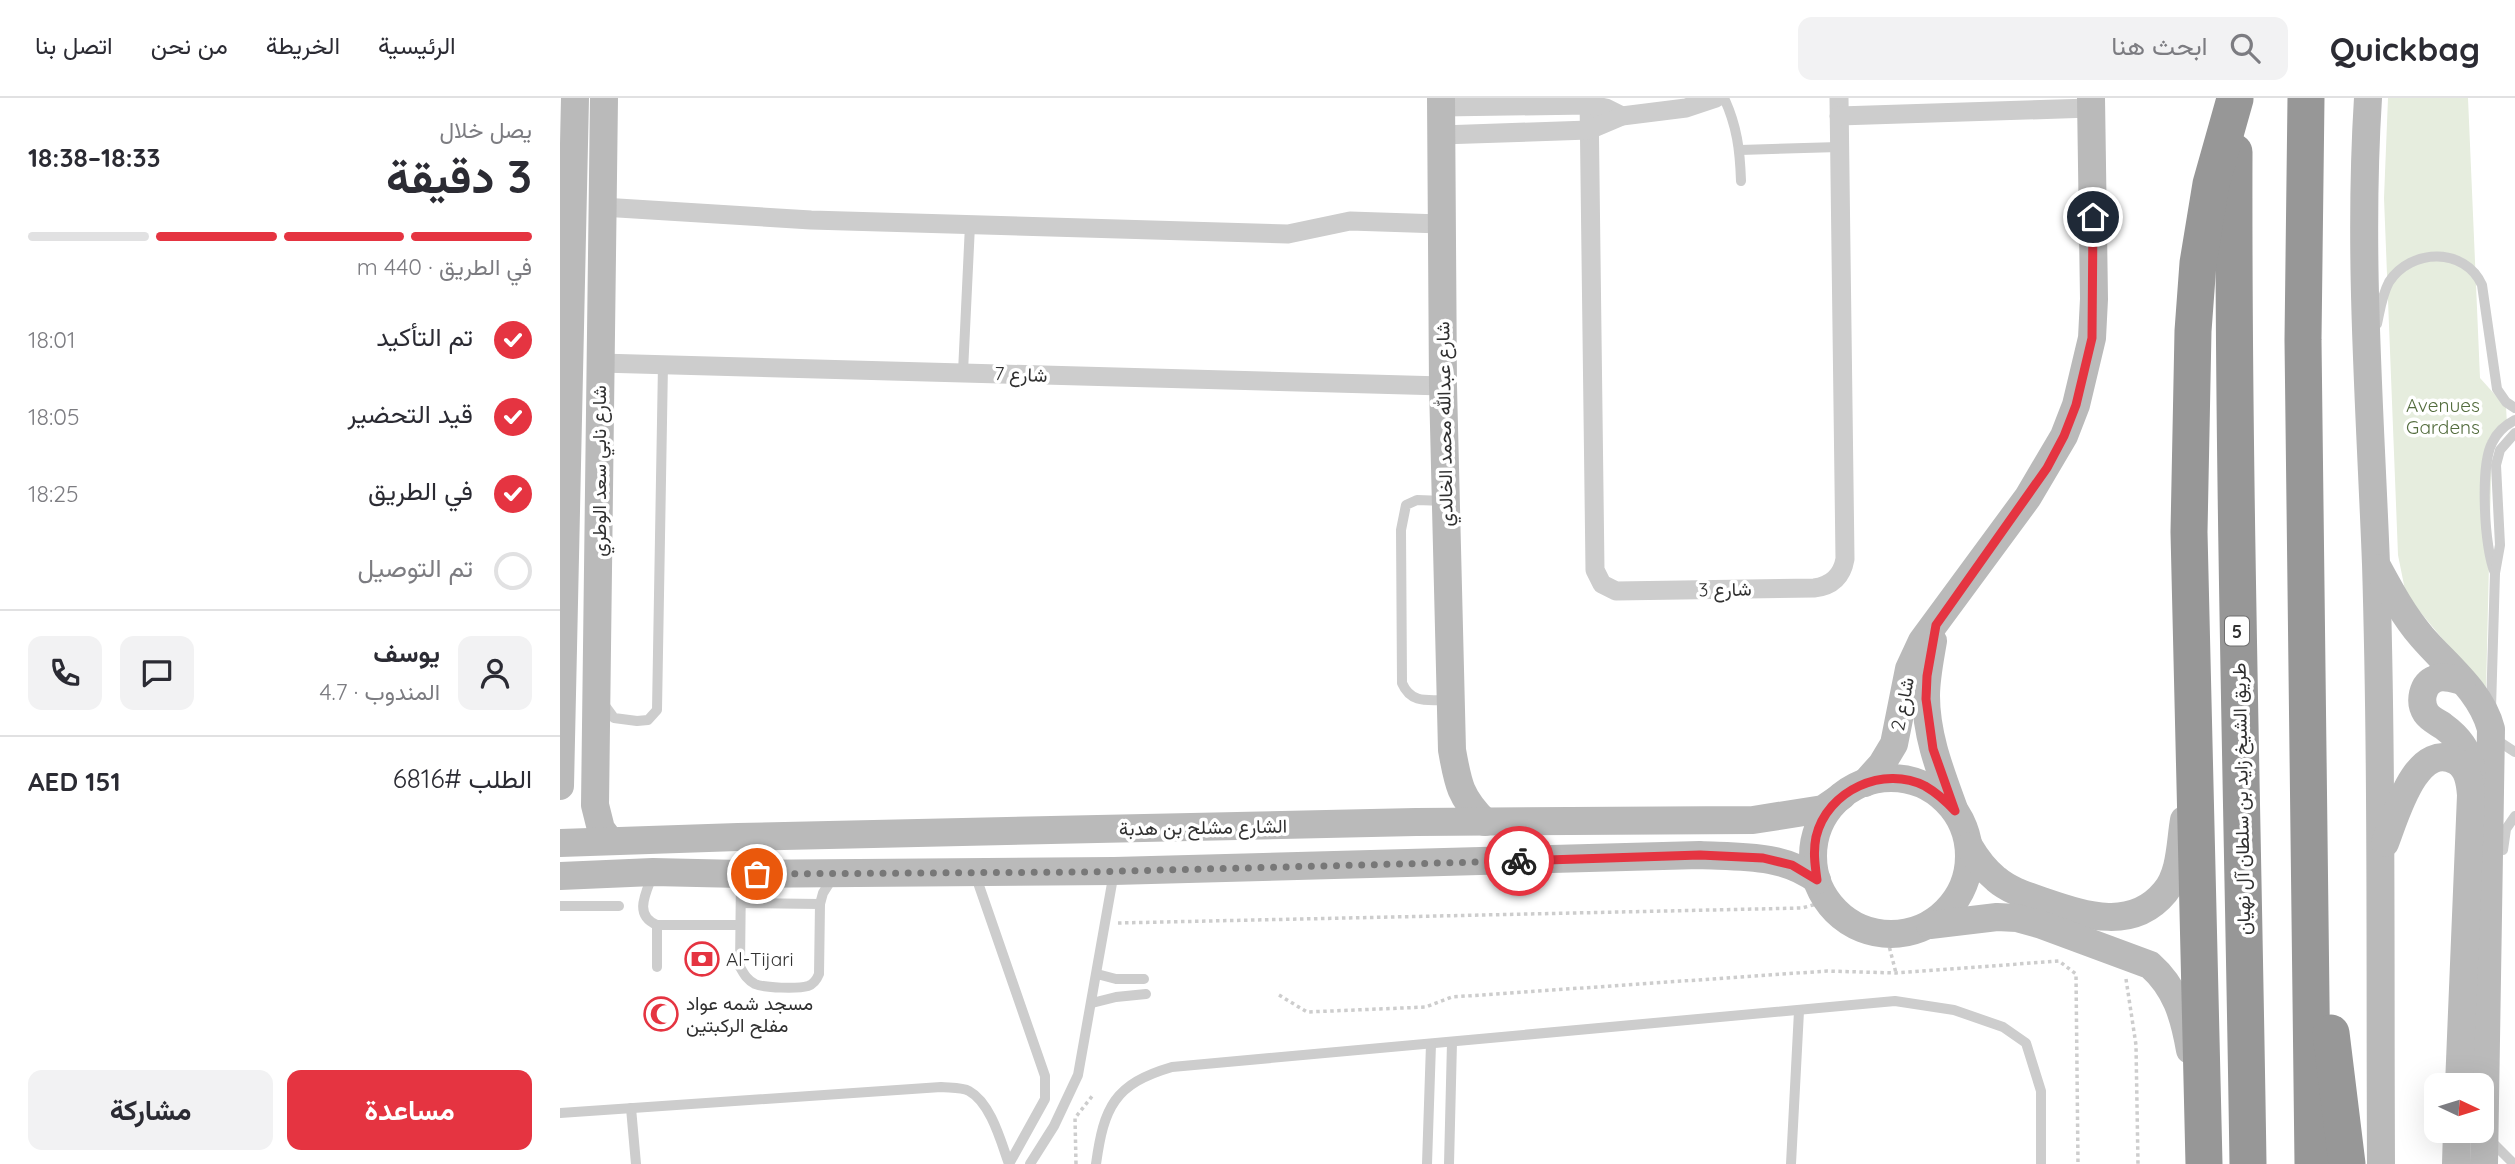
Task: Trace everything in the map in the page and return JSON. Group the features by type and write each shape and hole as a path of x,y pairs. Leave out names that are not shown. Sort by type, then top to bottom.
{"highway":[{"path":"2306,98 2303,340 2313,1164"},
{"path":"2204,1164 2189,532 2193,331 2198,262 2211,184 2235,99"},
{"name":"طريق الشيخ زايد بن سلطان آل نهيان","path":"2235,99 2234,413 2248,1164"},
{"path":"2310,890 2347,1164"}],"street":[{"name":"شارع نابي سعد الوطري","path":"560,786 566,513 566,228 575,98"},
{"name":"شارع نابي سعد الوطري","path":"604,98 595,805 601,829 610,841"},
{"path":"1441,113 1589,130 1622,116 1686,108 1716,98"},
{"path":"2368,98 2362,214 2376,564 2381,1164"},
{"path":"1441,113 1589,102 1622,116"},
{"name":"شارع 3","path":"1589,102 1595,570 1602,584 1616,590 1814,588 1830,584 1841,573 1845,559 1839,107 2091,103"},
{"name":"شارع 2","path":"1854,789 1882,764 1894,744 1909,669 1922,641 2047,468 2076,405 2092,338 2094,299 2091,103"},
{"name":"شارع عبدالله محمد الخالدي","path":"1441,113 1443,386 1452,750 1461,792 1469,806 1485,822"},
{"path":"602,207 811,220 1288,234 1350,221 1441,224"},
{"name":"شارع 7","path":"600,363 1443,386"},
{"path":"566,513 574,523 583,526 594,523 599,514"},
{"path":"2376,564 2407,617 2483,706 2491,733 2494,907 2488,1073"},
{"name":"شارع 2","path":"1936,625 1927,676 1927,711 1933,749 1955,811"},
{"path":"2459,1073 2472,767 2469,756 2455,735 2430,718 2423,705 2424,690 2434,679 2462,681"},
{"path":"1969,846 1986,870 1997,880 2022,894 2074,912 2098,917 2117,918 2136,914 2153,904 2166,890 2175,873 2184,817 2192,733"},
{"name":"شارع عبدالله محمد الخالدي","path":"1416,822 1434,809 1442,795 1452,750"},
{"path":"2380,855 2412,778 2429,761 2447,758 2456,762 2467,773 2471,795"},
{"path":"1822,891 1814,858 1817,834 1826,813 1854,789 1885,779 1905,779 1924,785 1941,796 1955,811 1964,827 1969,846 1969,864 1961,891 1945,914 1930,925"},
{"name":"الشارع مشلح بن هدبة","path":"560,843 1416,822 1753,820 1823,809 1854,789"},
{"path":"799,874 789,866 786,857 789,849 804,836"},
{"path":"738,837 747,847 750,856 748,866 741,874"},
{"path":"560,876 653,872 1114,872 1700,855 1763,858 1792,865 1822,891 1843,918 1863,930 1886,934 1908,933 1930,925 1997,917 2017,918 2150,965 2173,990 2186,1028 2203,1122"},
{"path":"2456,1164 2457,1143"},
{"path":"2484,1164 2486,1143"}],"lane":[{"path":"1724,98 1737,131 1741,181"},
{"path":"1740,150 1839,147"},
{"path":"963,372 970,225"},
{"path":"2367,383 2381,304 2390,281 2399,271 2421,258 2452,258 2471,267 2482,285 2497,389 2506,402 2515,408"},
{"path":"597,690 607,712 614,718 648,720 657,710 663,364"},
{"path":"2495,573 2487,545 2486,463 2492,442 2498,433 2515,420"},
{"path":"2515,432 2504,443 2497,457 2500,545 2495,573 2491,733 2515,752"},
{"path":"1446,501 1416,500 1406,505 1403,513 1402,683 1406,693 1414,698 1450,700"},
{"path":"2502,863 2506,829 2515,816"},
{"path":"653,872 642,910 649,922 657,925 740,925"},
{"path":"1030,1164 1054,1126 1078,1075 1114,872"},
{"path":"741,874 740,967 746,978 757,985 769,987 808,986 815,982 819,974 820,904 823,893 835,874"},
{"path":"975,874 1045,1076 1045,1099 1009,1164"},
{"path":"741,903 820,904"},
{"path":"560,906 619,906"},
{"path":"657,925 657,967"},
{"path":"1097,974 1115,979 1144,979"},
{"path":"1092,1003 1146,994"},
{"path":"1096,1164 1101,1132 1110,1106 1128,1086 1148,1074 1172,1067 1895,1001 1954,1010 2003,1027 2026,1043 2041,1091 2041,1164"},
{"path":"1791,1164 1799,1011"},
{"path":"1449,1164 1452,1042"},
{"path":"1427,1164 1431,1044"},
{"path":"560,1113 941,1087 968,1091 986,1109 995,1122 1009,1164"},
{"path":"631,1108 636,1164"},
{"path":"2493,1143 2514,1164"}],"path":[{"path":"1106,923 1802,908 1822,891"},
{"path":"1886,934 1896,973"},
{"path":"2120,953 2130,993 2136,1045 2138,1164"},
{"path":"1073,1164 1075,1118 1093,1095"}],"green space":[{"name":"Avenues Gardens","path":"2388,98 2468,98 2480,378 2506,407 2507,424 2492,436 2486,691 2406,595 2398,555 2384,198"}],"way so far":[{"path":"757,874 975,874 1519,861"}],"place":[{"name":"Al-Tijari","path":"702,959"},
{"name":"مسجد شمه عواد مفلح الركبتين","path":"661,1014"}],"route":[{"path":"1519,861 1700,855 1763,858 1792,865 1817,880 1814,858 1817,834 1826,813 1853,788 1885,779 1905,779 1924,785 1941,796 1955,811 1933,749 1926,699 1936,625 1982,556 2047,468 2076,405 2092,338 2093,217"}]}
